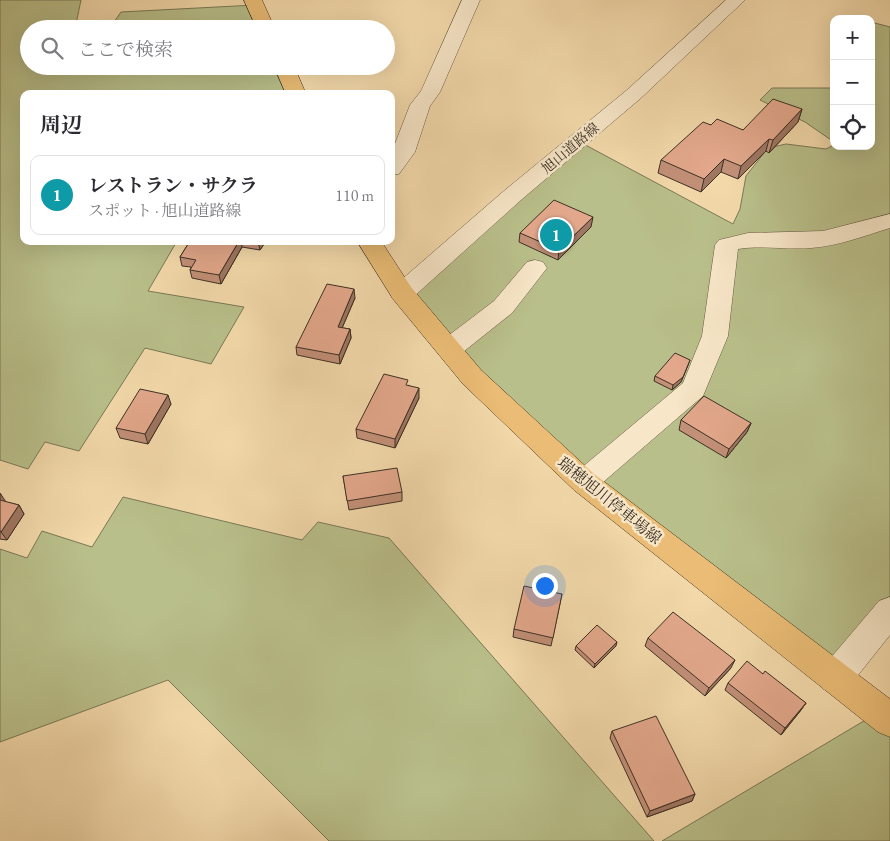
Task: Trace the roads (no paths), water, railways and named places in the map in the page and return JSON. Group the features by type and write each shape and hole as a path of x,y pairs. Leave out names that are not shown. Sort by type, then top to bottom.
{"main road":[{"path":"253,0 262,20"},
{"path":"288,75 294,90"},
{"name":"瑞穂旭川停車場線","path":"372,245 402,293 472,377 584,482 890,720"}],"street":[{"path":"395,164 404,152 420,105 430,92 471,0"},
{"name":"旭山道路線","path":"402,293 513,195 634,94 736,0"},
{"path":"584,482 694,389 715,336 727,245 738,240 788,242 823,240 890,221"},
{"path":"449,349 503,306 535,268"},
{"path":"835,678 890,611"}],"place":[{"name":"レストラン・サクラ","path":"556,235"}]}
